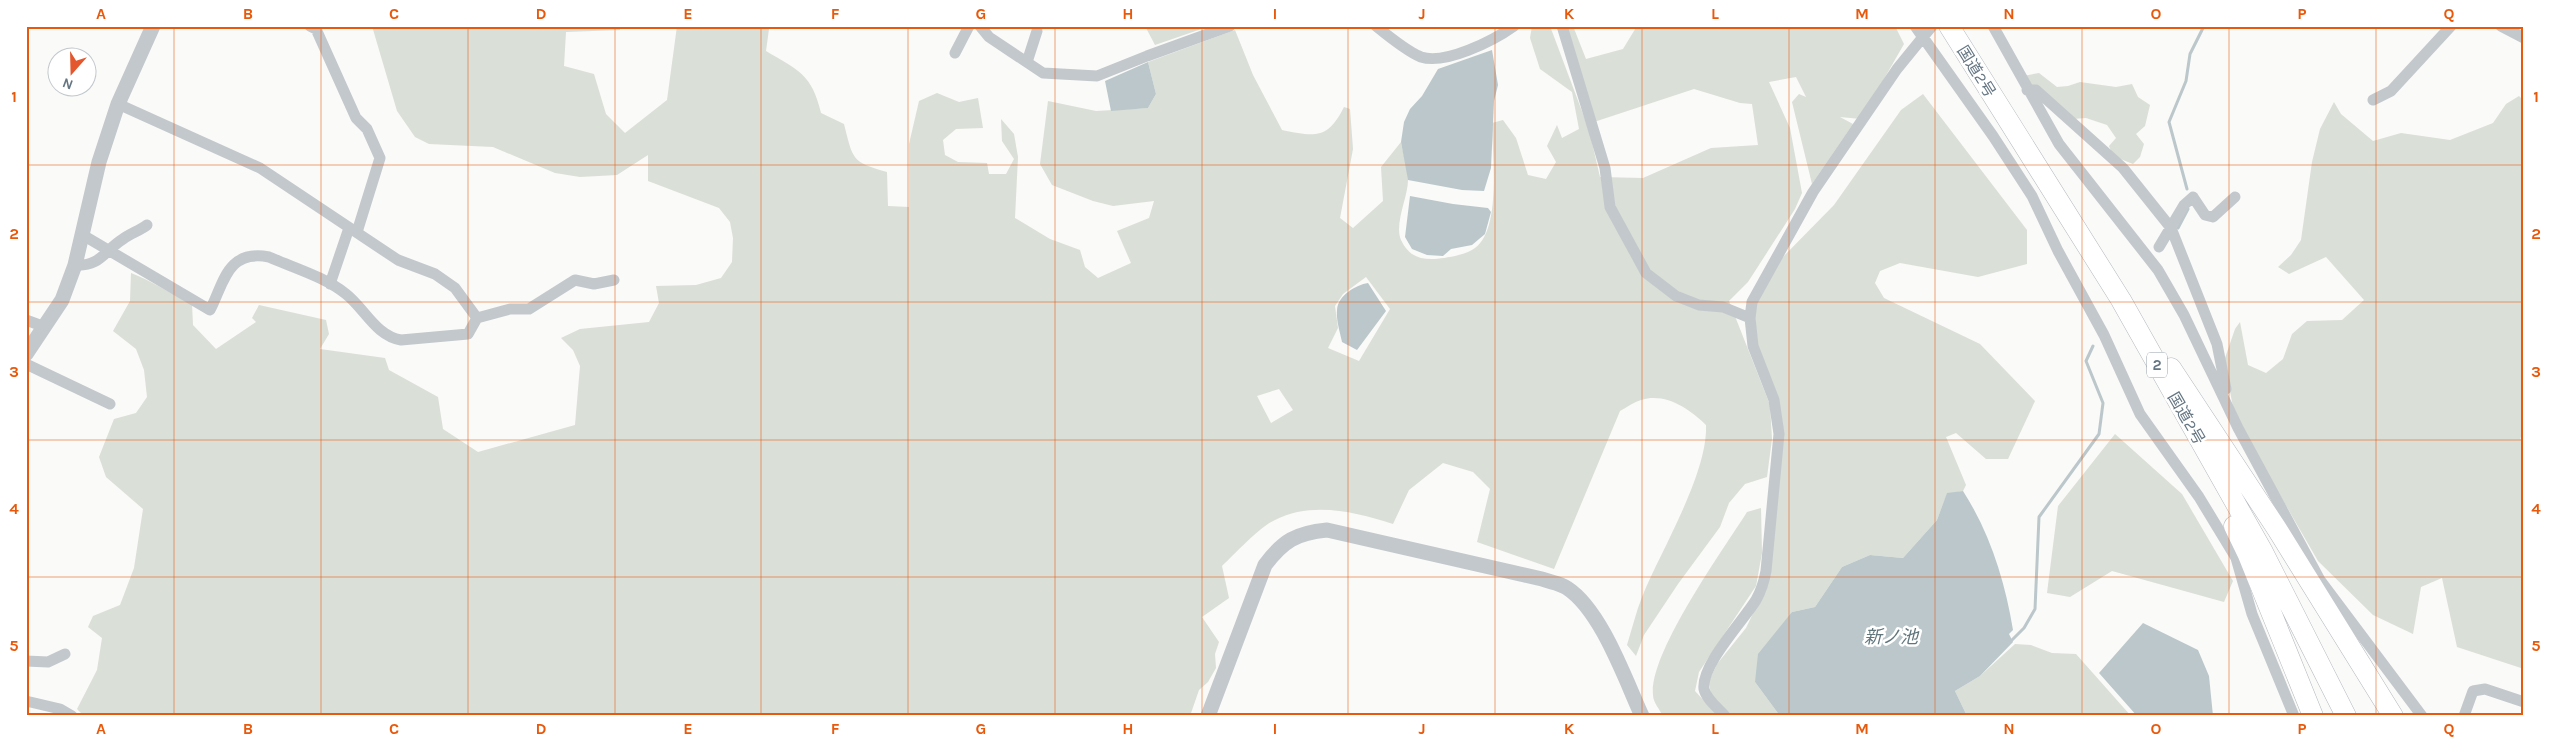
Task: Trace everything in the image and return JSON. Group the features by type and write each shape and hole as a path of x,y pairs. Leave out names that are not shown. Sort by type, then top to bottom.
{"highway":[{"name":"国道2号","path":"1933,29 2121,300 2263,552 2346,716"},
{"path":"2121,300 2190,395 2277,529 2393,716"},
{"path":"2152,356 2248,555 2313,716"}],"street":[{"path":"26,354 62,300 75,265 99,162 118,104 153,26"},
{"path":"310,26 316,29 356,118 367,129 380,158 330,284"},
{"path":"956,53 969,26"},
{"path":"980,26 989,37 1043,72 1096,76 1230,26"},
{"path":"1376,26 1419,56 1436,60 1455,55 1496,31 1514,26"},
{"path":"1562,26 1605,168 1610,207 1646,273 1676,296 1698,306 1723,307 1750,318"},
{"path":"1915,26 1933,29"},
{"path":"1993,26 2027,90 2059,144 2158,270 2184,315 2227,405 2320,580 2422,716"},
{"path":"2373,100 2391,91 2450,26"},
{"path":"2502,26 2524,38"},
{"path":"1725,716 1708,698 1704,690 1705,680 1713,661 1762,589 1766,572 1779,434 1774,400 1753,346 1750,318 1752,302 1813,192 1933,29"},
{"path":"1933,29 1993,136 2032,196 2058,251 2104,335 2140,414 2199,497 2236,558 2252,614 2294,716"},
{"path":"1026,62 1037,31"},
{"path":"2027,90 2036,90 2123,168 2171,228 2217,344 2222,377 2229,400 2227,405"},
{"path":"118,104 260,168 398,260 435,274 455,288 477,318"},
{"path":"2159,247 2184,205 2193,197 2205,215 2213,217 2235,197"},
{"path":"75,265 87,266 110,251 123,238 147,225"},
{"path":"81,234 210,310 220,292 222,278 228,270 237,262 253,257 269,257 346,293 381,332 390,338 447,338 468,334 477,318 510,308 529,309 574,280 594,284 614,280"},
{"path":"26,320 45,328"},
{"path":"26,364 110,404"},
{"path":"1208,716 1264,565 1277,550 1291,539 1308,532 1327,530 1532,577 1566,587 1596,617 1637,714"},
{"path":"26,661 48,662 65,654"},
{"path":"2464,716 2473,691 2485,689 2524,702"},
{"path":"26,701 60,709 72,716"}],"shaded area":[{"path":"372,26 620,26 620,30 566,32 564,66 594,74 606,114 625,133 667,100 677,26 766,26 769,29 766,51 787,63 808,81 821,113 844,124 849,145 860,162 887,172 888,206 909,207 909,144 919,101 937,93 959,102 978,98 983,128 956,129 943,140 945,155 958,162 987,163 989,174 1006,174 1014,159 1002,141 1001,119 1014,134 1018,157 1015,218 1050,239 1080,250 1085,267 1098,278 1131,263 1117,231 1149,218 1154,201 1113,206 1093,201 1052,185 1040,164 1048,101 1096,111 1148,108 1156,94 1148,62 1235,30 1253,75 1282,130 1304,134 1320,133 1332,125 1344,107 1350,109 1353,149 1340,218 1353,228 1383,201 1381,167 1401,142 1408,180 1400,218 1399,234 1404,245 1411,253 1415,256 1429,259 1466,253 1475,248 1483,238 1489,225 1494,190 1492,123 1503,120 1516,138 1528,175 1546,179 1556,162 1547,146 1557,125 1562,138 1579,129 1572,92 1540,69 1530,38 1532,26 1550,26 1589,130 1600,177 1643,178 1711,148 1758,145 1752,104 1740,103 1694,89 1594,122 1565,26 1573,26 1586,59 1623,49 1637,26 1895,26 1904,44 1861,119 1840,117 1853,124 1812,184 1792,102 1799,94 1806,97 1796,77 1769,82 1790,128 1802,193 1795,209 1748,282 1729,301 1770,405 1772,439 1767,477 1745,484 1729,503 1720,527 1678,584 1644,635 1636,656 1627,645 1638,609 1650,578 1692,489 1705,445 1706,425 1685,408 1659,398 1641,400 1620,411 1554,569 1477,542 1490,489 1473,472 1443,463 1409,490 1393,524 1349,512 1334,510 1304,511 1289,514 1269,523 1222,566 1229,598 1202,617 1219,642 1215,654 1216,668 1208,682 1199,690 1190,716 84,716 77,709 97,670 102,638 88,627 93,616 120,605 134,568 143,509 106,477 99,457 114,419 136,413 147,397 144,370 136,349 113,331 130,301 131,273 192,304 193,325 216,349 256,322 252,318 259,305 326,320 329,334 320,349 385,358 389,370 438,397 443,429 478,452 575,425 580,366 573,350 561,338 580,329 649,322 659,303 656,286 696,285 721,278 732,262 733,238 730,222 719,208 648,181 648,155 617,175 580,177 555,173 493,147 429,144 415,137 397,111","holes":["1366,277 1390,309 1359,361 1328,348 1338,328 1335,306 1343,294","1279,389 1293,410 1271,423 1257,396"]},
{"path":"1145,26 1210,26 1155,45"},
{"path":"2039,73 2057,87 2080,82 2116,87 2132,84 2138,97 2150,105 2145,126 2136,134 2144,144 2140,157 2133,164 2113,156 2109,146 2116,138 2107,125 2086,118 2073,119 2042,95 2023,76"},
{"path":"1923,94 2027,230 2027,264 1978,277 1900,263 1880,271 1875,283 1884,298 1980,344 2035,401 2008,459 1986,459 1956,433 1946,437 1966,485 1963,491 1947,494 1937,520 1903,558 1870,555 1842,567 1815,607 1792,612 1755,682 1780,716 1730,716 1711,696 1709,681 1717,664 1746,628 1758,603 1783,434 1757,345 1754,318 1756,303 1780,260 1834,205 1901,110"},
{"path":"2519,96 2524,101 2524,431 2520,439 2524,437 2524,669 2457,647 2442,578 2421,587 2413,634 2373,615 2318,561 2235,417 2224,361 2235,329 2240,322 2248,365 2266,373 2283,359 2292,334 2307,321 2342,320 2364,300 2326,257 2289,274 2278,267 2291,255 2301,240 2312,162 2320,129 2334,102 2341,114 2373,141 2401,133 2450,140 2493,123 2506,104"},
{"path":"2115,434 2182,494 2233,581 2224,602 2112,571 2070,597 2047,593 2058,506"},
{"path":"1761,508 1762,553 1756,586 1699,672 1695,691 1718,716 1663,716 1655,703 1653,695 1655,677 1663,654 1690,602 1747,512"},
{"path":"2015,644 2031,645 2052,653 2076,654 2131,716 1967,716 1955,691 1980,676"}],"water":[{"path":"1492,50 1498,85 1494,101 1491,168 1484,191 1462,190 1408,180 1401,142 1404,122 1410,109 1422,96 1438,69"},
{"path":"1148,62 1156,94 1148,108 1111,111 1105,81"},
{"path":"1410,196 1488,208 1491,212 1485,234 1472,245 1451,249 1443,256 1427,255 1412,249 1405,237"},
{"path":"1368,283 1386,311 1357,350 1342,342 1337,310 1344,295 1358,286"},
{"name":"新ノ池","path":"1963,491 1989,541 2006,594 2013,630 2009,634 2013,642 1980,676 1955,691 1967,716 1780,716 1755,682 1758,654 1792,612 1815,607 1842,567 1870,555 1903,558 1937,520 1947,493"},
{"path":"2143,623 2198,650 2209,676 2213,716 2137,716 2099,673"}],"waterway":[{"path":"2187,189 2169,122 2186,81 2190,54 2204,26"},
{"path":"2178,228 2188,209"},
{"path":"2012,640 2024,628 2035,609 2039,517 2099,434 2103,403 2086,361 2093,346"}]}
